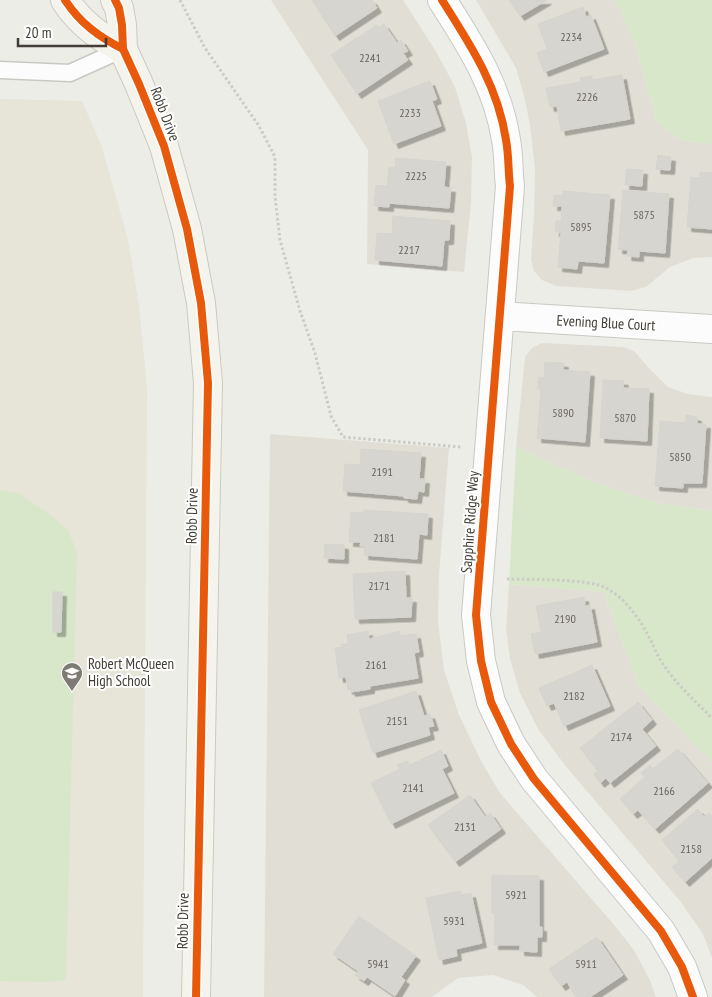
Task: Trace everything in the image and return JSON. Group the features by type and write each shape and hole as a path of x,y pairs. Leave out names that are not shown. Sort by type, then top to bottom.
{"street":[{"path":"65,0 84,24 102,38 122,49"},
{"name":"Robb Drive","path":"115,0 119,8 122,24 122,49 139,84 164,146 187,229 201,303 208,383 196,997"},
{"name":"Sapphire Ridge Way","path":"442,0 475,52 494,94 506,139 510,186 476,615 481,660 492,702 511,744 534,778 661,931 682,967 694,997"},
{"name":"Evening Blue Court","path":"500,316 712,329"}],"lane":[{"path":"0,70 70,73 122,49"}],"path":[{"path":"180,0 205,48 259,126 275,158 275,196 280,240 300,311 315,353 331,416 340,432 344,437 454,445 489,453"},
{"path":"479,580 504,578 589,583 605,588 616,595 633,613 648,635 661,661 680,686 712,718"}],"shaded area":[{"path":"271,0 403,0 437,53 455,87 466,123 472,157 471,203 464,272 367,264 368,150"},
{"path":"476,0 615,0 634,40 656,121 681,140 712,144 712,257 693,258 670,267 646,287 631,291 556,286 542,280 534,271 531,260 535,169 530,125 524,96 516,68"},
{"name":"Robert McQueen High School","path":"0,99 82,101 102,147 128,240 139,304 147,388 143,997 0,997"},
{"path":"542,343 624,347 634,351 668,387 688,394 712,397 712,511 657,503 596,483 516,447 525,357 532,348"},
{"path":"270,434 449,448 439,575 438,621 444,670 459,715 481,761 500,793 634,950 650,980 656,997 537,997 523,985 493,975 458,978 432,997 264,997"},
{"path":"509,584 603,592 639,686 712,763 712,958 703,934 680,901 564,764 538,729 520,693 510,659 506,629"}],"green space":[{"path":"615,0 712,0 712,144 681,140 656,121 634,40"},
{"path":"516,447 596,483 657,503 712,511 712,763 639,686 603,592 509,584"},
{"path":"0,490 20,494 49,514 68,530 77,553 66,980 44,982 0,981"}],"building":[{"path":"312,0 372,0 377,8 335,36"},
{"path":"509,0 547,0 520,16"},
{"path":"583,7 586,17 591,15 604,49 544,72 537,53 547,49 538,24"},
{"path":"384,24 397,43 401,40 408,51 403,53 408,60 357,94 331,55 377,25 378,28"},
{"path":"622,75 630,119 561,131 557,106 550,107 546,88 581,82 580,78 592,76 592,80"},
{"path":"430,81 437,99 432,101 441,126 394,144 378,101"},
{"path":"658,155 671,157 670,170 656,169"},
{"path":"396,158 446,162 444,187 451,188 449,208 389,203 389,207 374,206 376,185 387,186 389,167 395,168"},
{"path":"627,169 643,170 642,186 625,185"},
{"path":"700,172 712,173 712,229 687,227 691,177 700,178"},
{"path":"623,190 669,194 665,253 639,251 639,257 627,256 628,250 618,249"},
{"path":"563,191 610,195 604,263 578,261 577,269 558,267 561,232 555,232 556,221 561,221 562,206 553,206 554,195 563,196"},
{"path":"393,216 450,221 449,240 444,240 442,266 375,260 377,233 392,234"},
{"path":"545,362 564,363 563,370 590,372 585,442 537,438 541,389 538,389 539,377 544,378"},
{"path":"603,380 624,381 623,388 649,389 647,441 600,438"},
{"path":"686,415 697,417 697,424 706,424 702,483 683,483 683,488 655,486 660,421 686,423"},
{"path":"361,449 421,453 419,479 425,479 424,492 418,491 417,499 404,498 404,496 343,491 345,464 360,465"},
{"path":"364,510 428,514 427,535 419,534 417,559 364,555 365,546 360,546 361,542 349,542 351,512 364,513"},
{"path":"325,544 344,545 344,559 324,558"},
{"path":"405,571 406,598 412,598 411,617 355,619 353,574"},
{"path":"53,592 62,592 61,632 53,632"},
{"path":"584,597 585,606 590,605 597,642 535,654 531,634 541,632 536,606"},
{"path":"368,631 369,639 400,631 400,636 416,634 419,652 414,653 418,678 370,686 370,689 351,692 350,689 348,690 346,677 339,678 335,648 342,647 341,644 348,644 347,635"},
{"path":"592,665 610,706 564,726 554,703 547,706 539,688"},
{"path":"416,691 424,716 430,714 434,726 428,727 430,735 373,753 359,710"},
{"path":"638,702 652,720 642,729 656,746 610,783 606,778 600,783 594,774 598,771 580,748"},
{"path":"678,749 708,783 655,829 638,810 633,814 620,799 645,777 641,773 650,765 653,769"},
{"path":"441,750 448,766 442,769 454,793 391,824 371,783 400,769 397,765 407,761 410,765"},
{"path":"470,795 485,817 490,813 501,829 455,862 428,825"},
{"path":"698,809 704,817 709,813 712,816 712,858 685,882 672,867 679,861 662,840"},
{"path":"492,875 539,876 539,927 542,927 542,937 537,937 537,952 520,951 520,945 494,945 495,913 492,913"},
{"path":"460,891 461,895 471,893 482,943 456,949 457,956 439,960 426,898"},
{"path":"359,916 416,956 401,977 405,980 395,996 367,977 364,981 355,975 358,971 333,954"},
{"path":"597,937 623,975 590,997 576,997 567,982 561,986 549,969"}],"cycle path":[{"path":"65,0 77,16 91,29 123,49"},
{"path":"115,0 119,8 122,25 123,49 164,146 187,229 201,303 208,383 196,997"},
{"path":"442,0 482,66 490,84 502,120 508,157 510,186 476,615 481,661 491,702 511,744 534,779 661,931 682,967 693,997"}],"place":[{"name":"Robert McQueen High School","path":"72,692"}]}
